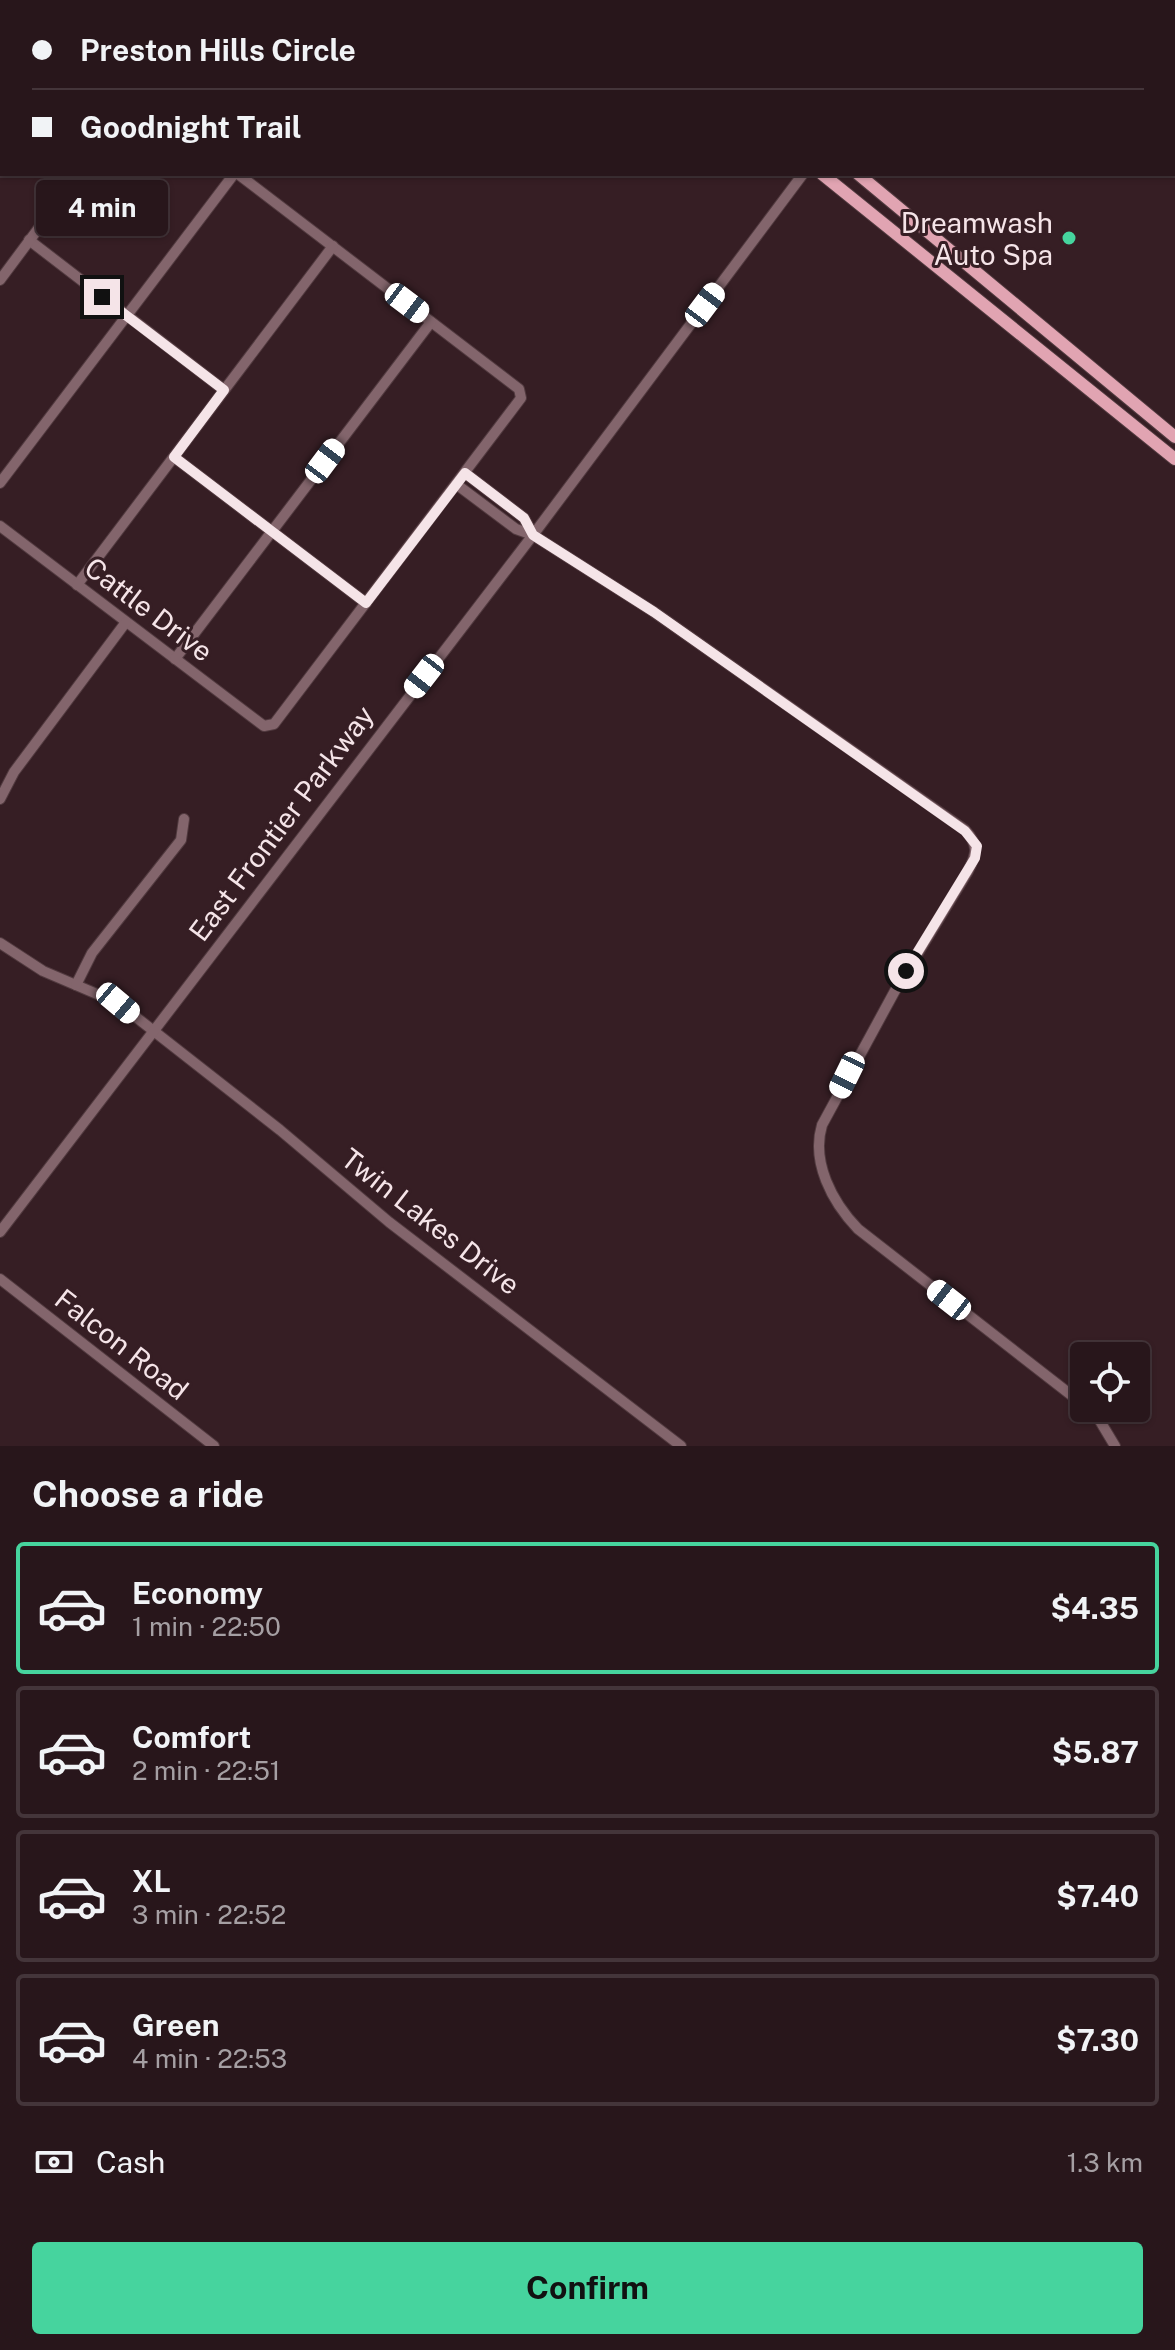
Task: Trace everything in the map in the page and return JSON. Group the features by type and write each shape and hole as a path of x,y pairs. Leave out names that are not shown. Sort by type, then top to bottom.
{"main road":[{"path":"824,176 1175,459"},
{"path":"860,176 1175,437"}],"street":[{"path":"0,483 234,176"},
{"path":"174,457 366,603 521,398 519,389 239,176"},
{"name":"East Frontier Parkway","path":"0,1232 533,535 802,176"},
{"path":"0,280 76,178"},
{"path":"29,240 224,390"},
{"path":"77,585 333,246"},
{"path":"175,659 431,322"},
{"path":"465,473 524,518 533,535"},
{"path":"456,484 516,529 533,535 654,612 974,839 977,846 975,858 897,987 822,1125 818,1139 820,1162 832,1192 858,1229 1070,1394"},
{"name":"Cattle Drive","path":"0,526 264,726 269,727 366,603"},
{"path":"0,799 14,772 126,622"},
{"path":"76,985 92,953 181,840 184,819"},
{"name":"Twin Lakes Drive","path":"0,943 32,965 118,1003 280,1130 389,1222 681,1446"},
{"name":"Falcon Road","path":"0,1279 214,1446"},
{"path":"1101,1422 1115,1446"}],"place":[{"name":"Dreamwash Auto Spa","path":"1069,238"}],"route":[{"path":"102,297 224,390 174,457 366,603 465,473 524,518 533,535 654,612 965,831 977,846 975,858 906,971"}]}
